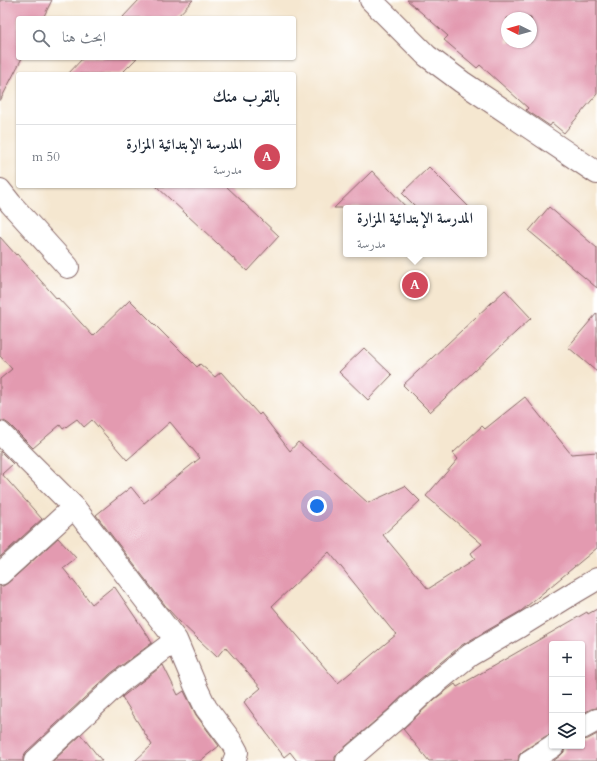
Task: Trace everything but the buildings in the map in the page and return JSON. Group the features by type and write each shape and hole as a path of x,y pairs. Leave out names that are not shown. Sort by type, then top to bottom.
{"street":[{"path":"370,0 427,56 462,82 597,173"},
{"path":"0,190 68,267"},
{"path":"0,433 74,507 176,640 206,708 231,741 237,752 234,761"},
{"path":"0,574 74,507"},
{"path":"347,761 397,718 426,690 470,655 597,579"},
{"path":"35,761 119,683 176,640"},
{"path":"585,726 597,720"},
{"path":"530,761 549,749"}],"place":[{"name":"المدرسة الإبتدائية المزارة","path":"415,285"}]}
